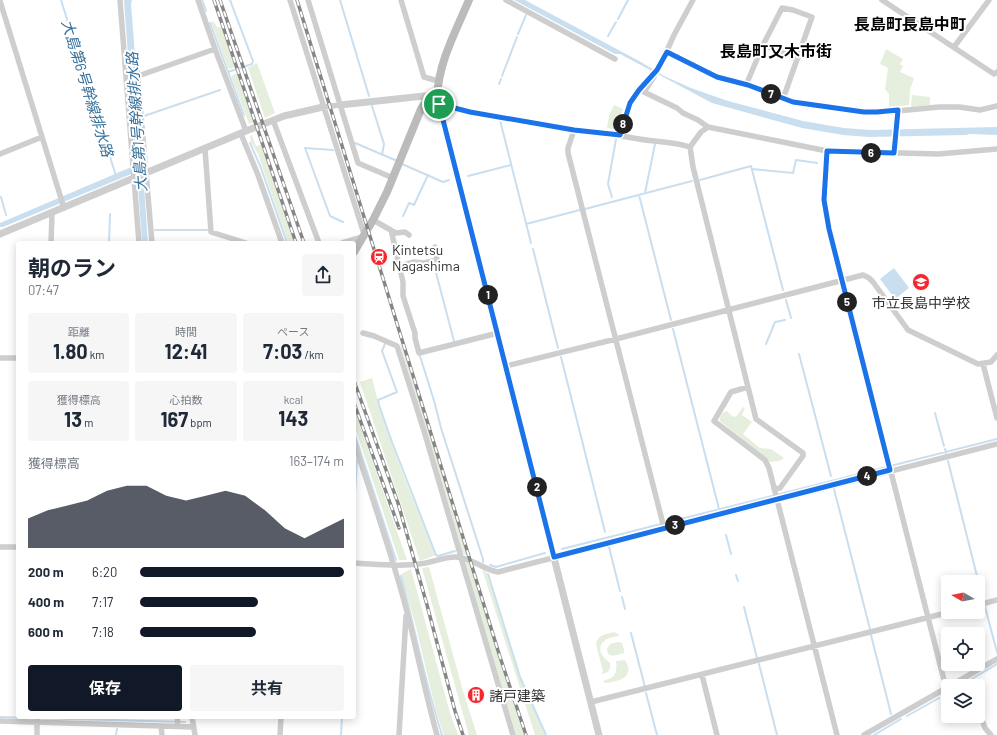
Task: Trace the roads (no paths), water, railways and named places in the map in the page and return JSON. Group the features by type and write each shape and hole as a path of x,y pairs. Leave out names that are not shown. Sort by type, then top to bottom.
{"main road":[{"path":"356,248 373,220 393,178 421,109 425,103 438,100 438,81 446,52 469,0"}],"street":[{"path":"120,0 135,176 139,241"},
{"path":"198,0 281,241"},
{"path":"290,0 363,235 347,241"},
{"path":"308,0 358,163 393,178"},
{"path":"401,0 424,77 438,81"},
{"path":"506,0 615,58"},
{"path":"882,0 994,74 997,72"},
{"path":"954,47 989,0"},
{"path":"0,1 63,206"},
{"path":"620,135 630,103 639,90 657,70 667,52 690,1"},
{"path":"746,85 763,45 782,8 793,10 812,17 783,99"},
{"path":"763,45 798,58"},
{"path":"138,76 215,49"},
{"path":"667,52 717,77 746,85 793,102 864,112 953,106 980,110 997,106"},
{"path":"136,56 152,241"},
{"path":"653,75 654,77 644,92 677,108 683,114 698,120 708,127 827,151 938,154 997,149"},
{"path":"0,234 52,213 63,206 273,120 299,112 323,107 424,96 470,112 574,130 620,135 643,140 680,144 690,147"},
{"path":"438,100 599,735"},
{"path":"894,153 898,110"},
{"path":"273,120 317,241"},
{"path":"708,127 701,132 690,147 693,167 756,419 803,453 804,456 775,495"},
{"path":"574,130 568,148 568,153 664,528"},
{"path":"0,154 42,137"},
{"path":"205,149 211,232 240,241"},
{"path":"827,151 824,200 826,213 842,282 928,618 946,679"},
{"path":"51,241 52,213"},
{"path":"373,220 396,233 405,232 409,234"},
{"path":"391,230 403,282 403,296 415,333 419,353 498,333"},
{"path":"400,266 414,262 424,263 437,260 435,248"},
{"path":"506,366 863,276 869,278 908,330 978,364 991,362 997,355"},
{"path":"362,333 374,336 397,346 424,432 513,735"},
{"path":"0,358 16,358"},
{"path":"983,364 997,418"},
{"path":"748,387 731,392 714,421 765,460 769,468 837,735"},
{"path":"356,563 395,565 420,564 455,557 484,566 490,571 498,572 664,528 775,495 890,467 997,444"},
{"path":"356,448 395,565 437,735"},
{"path":"0,547 16,547"},
{"path":"985,603 997,600"},
{"path":"398,735 407,609"},
{"path":"591,702 941,614"},
{"path":"962,679 997,659"},
{"path":"702,675 717,735"},
{"path":"864,735 941,691"},
{"path":"192,719 192,727 195,735"},
{"path":"280,735 281,719"},
{"path":"0,721 37,720 161,726 179,723 192,727"},
{"path":"37,720 37,735"},
{"path":"983,723 991,735"},
{"path":"161,726 162,735"}],"water":[{"name":"大島第1号幹線排水路","path":"124,0 132,0 131,4 145,182 148,241 142,241 138,186 139,181 136,172 0,227 0,223 136,165"},
{"path":"514,0 525,0 641,62 664,76 691,88 728,101 803,121 844,128 871,130 997,127 997,135 969,134 869,137 843,135 802,128 712,103 620,54 615,54"},
{"path":"894,268 909,288 895,299 880,279"}],"waterway":[{"name":"大島第6号幹線排水路","path":"61,0 116,176"},
{"path":"202,0 206,11"},
{"path":"228,72 252,64 253,61 230,0"},
{"path":"340,0 369,96"},
{"path":"618,19 628,0"},
{"path":"518,34 526,15"},
{"path":"608,36 616,22"},
{"path":"210,23 244,115"},
{"path":"502,76 517,37"},
{"path":"499,84 501,79"},
{"name":"大島第1号幹線排水路","path":"144,116 220,90"},
{"path":"372,106 384,144 382,155"},
{"path":"500,120 531,243"},
{"path":"612,197 608,184 616,139"},
{"path":"250,143 261,168 286,241"},
{"path":"355,143 395,160"},
{"path":"645,193 655,144"},
{"path":"333,150 305,148 330,216 343,222"},
{"path":"752,169 793,173 796,160 817,163"},
{"path":"402,164 443,182 449,180"},
{"path":"468,176 511,165"},
{"path":"700,180 751,166 783,290"},
{"path":"403,216 409,203 414,205 428,175"},
{"path":"585,209 692,181"},
{"path":"639,195 671,320"},
{"path":"0,197 6,215"},
{"path":"526,224 580,210"},
{"path":"109,241 110,214"},
{"path":"155,230 208,230"},
{"path":"533,249 558,348"},
{"path":"434,265 454,341"},
{"path":"786,300 791,318"},
{"path":"766,344 775,322 785,320"},
{"path":"673,329 719,509"},
{"path":"385,344 382,351 397,392 378,400 379,405 436,555 438,556 455,551"},
{"path":"799,354 831,476"},
{"path":"420,356 483,562"},
{"path":"561,357 605,532"},
{"path":"935,413 944,446"},
{"path":"356,438 396,560"},
{"path":"562,549 997,439"},
{"path":"945,449 946,453"},
{"path":"356,477 357,460"},
{"path":"948,461 977,575"},
{"path":"834,489 870,629"},
{"path":"726,535 731,554"},
{"path":"609,547 620,591"},
{"path":"490,565 496,567 545,553"},
{"path":"488,574 520,677 546,735"},
{"path":"736,575 738,581"},
{"path":"401,576 425,676 442,735"},
{"path":"622,597 625,609"},
{"path":"744,607 757,658"},
{"path":"985,607 997,652"},
{"path":"631,633 645,687"},
{"path":"871,635 891,714"},
{"path":"759,664 777,735"},
{"path":"972,679 997,664"},
{"path":"646,693 657,735"},
{"path":"907,716 939,698"},
{"path":"0,717 16,717"},
{"path":"74,719 185,722"},
{"path":"341,735 342,719"},
{"path":"874,735 901,719"},
{"path":"116,735 117,729"}],"railway":[{"path":"214,0 295,241"},
{"path":"220,0 303,241"},
{"path":"297,0 500,657 526,735"},
{"path":"356,387 398,503 455,711 463,735"},
{"path":"356,409 399,528"}],"place":[{"name":"Kintetsu Nagashima","path":"379,257"},
{"name":"市立長島中学校","path":"921,282"},
{"name":"諸戸建築","path":"476,695"}],"district":[{"name":"長島町長島中町","path":"910,23"},
{"name":"長島町又木市街","path":"776,50"}]}
